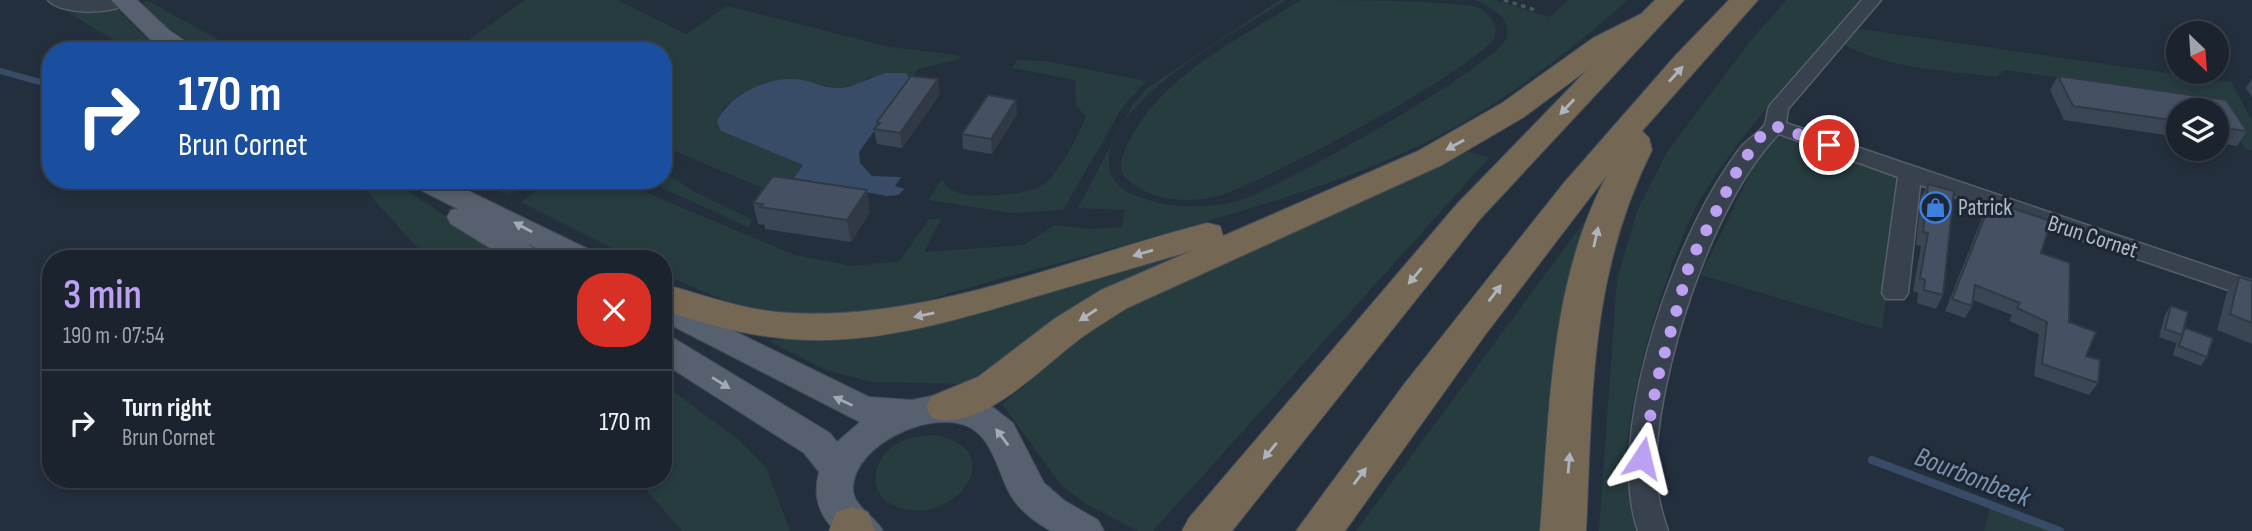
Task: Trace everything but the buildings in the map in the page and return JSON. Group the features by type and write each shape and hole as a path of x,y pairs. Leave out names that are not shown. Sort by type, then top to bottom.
{"highway":[{"path":"1319,531 1525,253 1630,125 1744,0"},
{"path":"947,407 993,387 1068,328 1114,299 1457,144 1544,90 1603,44 1659,11"},
{"path":"1205,531 1469,212 1659,11"},
{"path":"1563,531 1578,341 1588,276 1598,228 1608,201 1636,150 1630,125"},
{"path":"672,299 733,319 778,325 830,327 892,321 935,312 1349,192"}],"main road":[{"path":"123,0 152,29 173,42"},
{"path":"419,189 516,250"},
{"path":"443,189 566,250"},
{"path":"672,312 864,410 909,411 947,407 975,414 997,429 1010,448 1020,478 1030,494 1049,510 1084,531"},
{"path":"672,353 800,431 817,443 838,468"},
{"path":"856,529 841,510 836,494 838,468 861,438 909,411"}],"street":[{"path":"57,0 75,8 123,0"},
{"path":"1653,531 1642,490 1642,458 1677,303 1690,262 1739,167 1761,136 1775,126 1778,108 1872,0"},
{"name":"Brun Cornet","path":"1775,126 2252,290"},
{"path":"1895,293 1910,174"}],"path":[{"path":"1504,0 1535,10"}],"green space":[{"path":"525,0 617,0 686,34 727,6 889,47 950,54 959,56 960,59 918,69 911,80 870,77 859,84 836,88 814,83 765,82 723,108 721,131 803,165 794,178 774,193 672,150 672,42 466,42"},
{"path":"1280,0 1286,0 1178,70 1151,92 1129,116 1116,136 1132,106 1147,88"},
{"path":"1301,0 1466,5 1480,8 1487,14 1495,25 1496,34 1478,53 1408,100 1315,151 1237,189 1214,197 1183,200 1151,194 1126,179 1121,170 1122,158 1135,131 1152,106 1197,66"},
{"path":"1475,0 1495,0 1549,17 1569,0 1628,0 1558,58 1482,111 1430,140 1371,167 1218,218 870,314 818,320 793,319 743,307 672,278 672,250 615,250 521,202 539,189 637,189 795,255 852,266 900,261 929,219 941,219 924,252 1024,245 1054,225 1090,229 1122,227 1125,210 1078,208 1114,141 1109,164 1112,176 1119,185 1133,195 1163,204 1188,206 1238,201 1294,175 1428,99 1495,52 1507,37 1506,24 1493,9"},
{"path":"1787,0 1861,0 1741,140 1692,215 1650,331 1631,416 1627,480 1641,531 1599,531 1617,280 1637,211 1667,152 1755,35"},
{"path":"148,1 223,42 191,42 168,28 143,3"},
{"path":"101,8 118,10 154,42 117,42 69,13"},
{"path":"1854,28 2166,73 2166,84 2231,82 2252,120 2252,150 2246,149 2229,125 2229,98 2204,98 2006,70 1995,77 1935,70 1876,58 1841,43"},
{"path":"1017,60 1045,61 1146,81 1122,108 1063,210 1011,213 928,200 942,179 953,190 968,195 1019,193 1037,188 1050,178 1073,145 1086,117 1076,105 1075,80 1012,68"},
{"path":"1786,137 1899,177 1902,185 1882,329 1701,275 1759,155 1769,140"},
{"path":"1468,151 1489,158 1153,531 1138,531 1086,504 1062,486 1002,404 1089,332 1132,306"},
{"path":"672,177 693,191 753,220 748,227 665,189 672,189"},
{"path":"364,189 405,189 497,250 420,250"},
{"path":"496,189 520,189 507,195"},
{"path":"1586,219 1572,266 1540,531 1356,531"},
{"path":"1175,255 1179,258 969,384 872,382 825,370 767,340 809,339"},
{"path":"672,391 738,439 766,467 790,531 682,531 645,488 672,488"},
{"path":"934,435 958,443 970,456 972,470 966,485 954,498 937,507 916,511 895,506 885,500 879,492 876,473 885,454 906,439"},
{"path":"1990,507 2052,531 1984,531"}],"water":[{"path":"886,73 906,73 911,80 859,152 860,163 872,176 901,177 895,186 905,189 898,195 887,196 794,178 803,165 721,131 717,122 738,97 760,85 782,79 798,79 842,88"}],"waterway":[{"name":"Bourbonbeek","path":"0,71 42,83"},
{"name":"Bourbonbeek","path":"1872,460 2060,531"}],"place":[{"name":"Patrick","path":"1935,207"}],"route":[{"path":"1642,458 1658,377 1690,262 1739,167 1761,136 1775,126 1829,145"}]}
